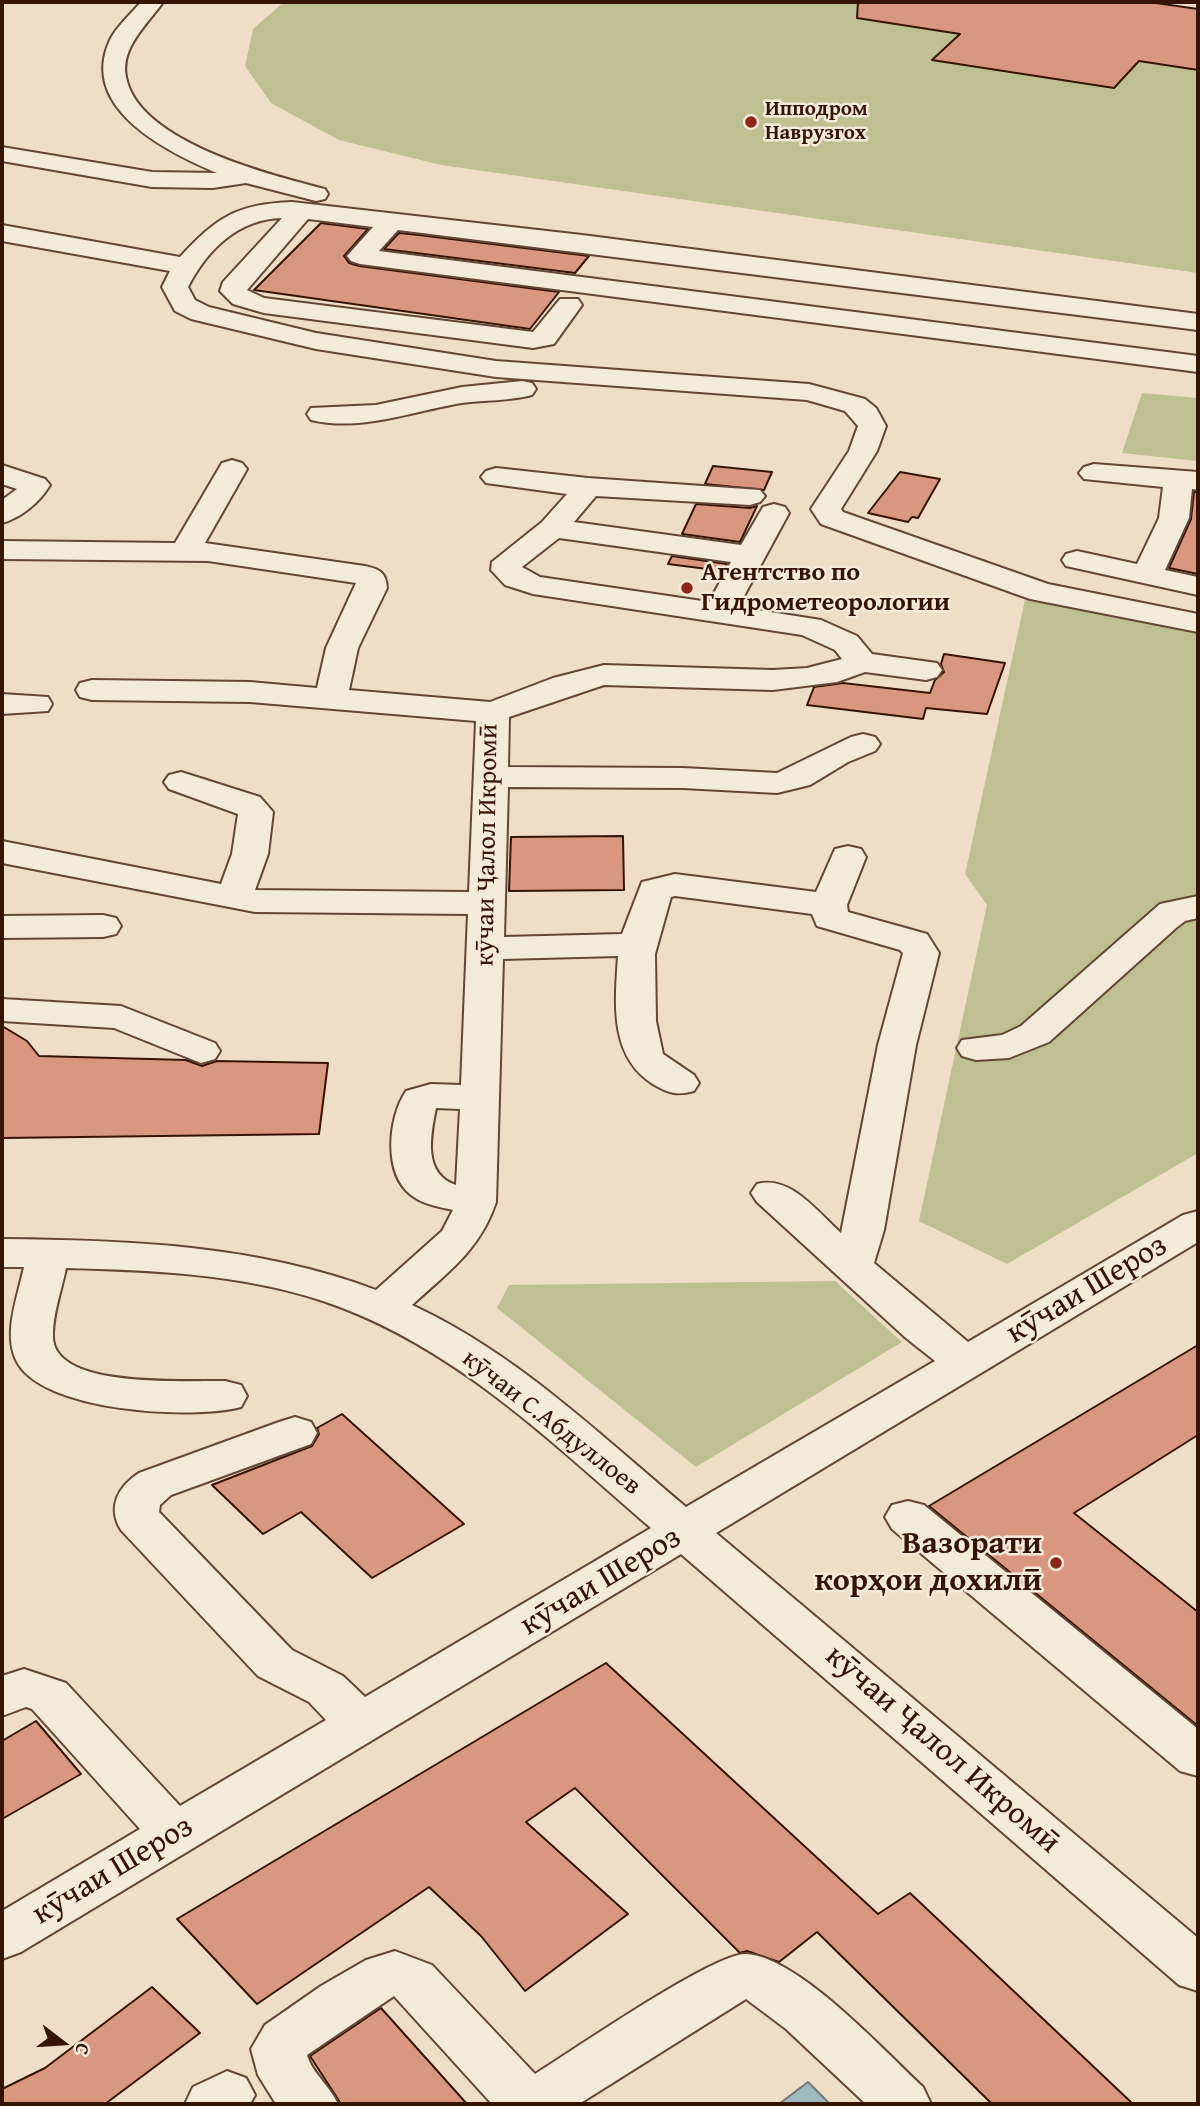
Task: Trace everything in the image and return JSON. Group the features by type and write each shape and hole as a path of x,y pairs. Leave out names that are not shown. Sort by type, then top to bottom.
{"street":[{"path":"152,2 126,28 116,46 111,64 117,94 130,111 189,151 309,203 392,220 1198,322"},
{"path":"2,154 170,181 201,183 245,176"},
{"path":"309,203 241,214 186,266 175,282 176,293 184,305 211,317 371,352 554,374 775,388 810,392 846,401 866,414 872,426 863,452 826,509 832,517 1041,592 1198,623"},
{"path":"309,203 236,282 233,291 236,295 262,305 525,339 544,338 569,305"},
{"path":"392,220 360,256 544,290 745,305 922,338 1129,355 1198,364"},
{"path":"2,233 186,266 236,282"},
{"path":"544,290 582,243"},
{"path":"41,268 72,247"},
{"path":"745,305 771,267"},
{"path":"544,290 569,305 667,321"},
{"path":"922,338 956,291"},
{"path":"1129,355 1147,315"},
{"path":"321,414 376,413 477,392 538,387 549,383 554,374"},
{"path":"2,514 31,492 35,485 4,461"},
{"path":"185,551 232,469"},
{"path":"1094,474 1188,481 1147,575"},
{"path":"496,477 762,505 751,556 719,612"},
{"path":"588,487 553,528 507,562 506,570 510,574 533,585 719,612 822,631 846,643 862,662"},
{"path":"553,528 751,556"},
{"path":"2,550 185,551 331,568 371,578 371,588 342,648 331,697"},
{"path":"1077,560 1198,586"},
{"path":"493,712 600,675 797,678 838,673 862,662 926,670"},
{"name":"кӯчаи Ҷалол Икромӣ","path":"92,690 209,690 331,697 493,712 476,1202 467,1228 457,1241 383,1308"},
{"path":"2,704 36,704"},
{"path":"490,777 658,778 777,783 798,778 836,755 863,744"},
{"path":"181,782 248,804 256,812 246,868 234,898"},
{"path":"2,852 234,898 307,903 487,903"},
{"path":"848,857 829,905 830,918 905,939 914,943 921,953 891,1075 865,1219 853,1263"},
{"path":"680,1083 646,1060 640,1047 634,966 637,945 653,895 665,886 829,905"},
{"path":"976,1048 1009,1045 1035,1034 1163,920 1174,912 1198,907"},
{"path":"2,927 103,926"},
{"path":"486,948 637,945"},
{"path":"2,1010 121,1017 201,1051"},
{"path":"476,1202 430,1190 417,1179 411,1162 420,1100 431,1096 481,1097"},
{"path":"771,1192 853,1263 921,1328 966,1362"},
{"name":"кӯчаи Шероз","path":"2,1937 1198,1224"},
{"name":"кӯчаи С.Абдуллоев","path":"2,1253 184,1260 249,1269 310,1283 383,1308 436,1335 512,1386 686,1531"},
{"path":"48,1254 30,1338 31,1351 47,1372 73,1386 97,1390 225,1396"},
{"path":"295,1433 155,1485 143,1493 135,1508 137,1518 275,1663 326,1689 361,1724"},
{"path":"908,1517 1198,1757"},
{"name":"кӯчаи Ҷалол Икромӣ","path":"686,1531 1192,1953"},
{"path":"2,1697 24,1688 49,1696 176,1835"},
{"path":"310,2104 285,2075 278,2049 284,2041 368,1985 395,1973 404,1974 418,1985 527,2104"},
{"path":"534,2104 720,1986 738,1977 749,1977 783,1994 902,2104"}],"green space":[{"name":"Ипподром Наврузгох","path":"284,2 1115,2 1198,14 1198,273 441,165 339,140 271,103 245,66 253,29"},
{"path":"1142,393 1198,398 1198,461 1122,453"},
{"path":"1025,600 1198,632 1198,1153 1007,1264 919,1221 987,905 965,874"},
{"path":"835,1281 902,1342 696,1467 497,1308 509,1285"}],"water":[{"path":"808,2082 830,2104 779,2104"}],"building":[{"path":"858,2 1149,2 1198,9 1198,70 1139,61 1114,88 932,60 960,34 857,18"},
{"path":"321,223 368,229 344,256 349,263 359,266 559,292 530,329 254,290"},
{"path":"399,233 589,256 575,273 384,249"},
{"path":"713,466 772,472 764,490 705,484"},
{"path":"900,472 940,479 918,518 912,517 908,522 868,513"},
{"path":"1194,492 1198,492 1198,574 1169,568 1191,519"},
{"path":"696,504 750,508 757,506 740,542 682,534"},
{"path":"672,556 727,564 723,571 668,564"},
{"path":"944,654 1005,663 987,714 926,708 923,719 807,705 814,687 843,683 930,693 935,680 944,672 941,664"},
{"path":"623,836 624,890 509,891 511,837"},
{"path":"2,1026 27,1041 39,1056 186,1060 202,1066 217,1061 328,1063 319,1134 2,1138"},
{"name":"Вазорати корҳои дохилӣ","path":"1198,1345 1198,1435 1074,1513 1198,1612 1198,1726 929,1506"},
{"path":"342,1414 464,1524 372,1578 301,1512 263,1534 212,1485 312,1446 319,1434 317,1428"},
{"path":"606,1663 878,1914 910,1893 1133,2104 992,2104 817,1932 779,1962 747,1951 740,1953 575,1788 526,1822 628,1914 525,1991 481,1936 429,1887 257,2004 177,1919"},
{"path":"36,1721 81,1774 2,1819 2,1741"},
{"path":"152,1987 200,2033 105,2104 2,2104 2,2089 45,2068"},
{"path":"381,2008 467,2104 341,2104 310,2056"}],"place":[{"name":"Ипподром Наврузгох","path":"751,122"},
{"name":"Агентство по Гидрометеорологии","path":"687,588"},
{"name":"Вазорати корҳои дохилӣ","path":"1056,1563"}]}
